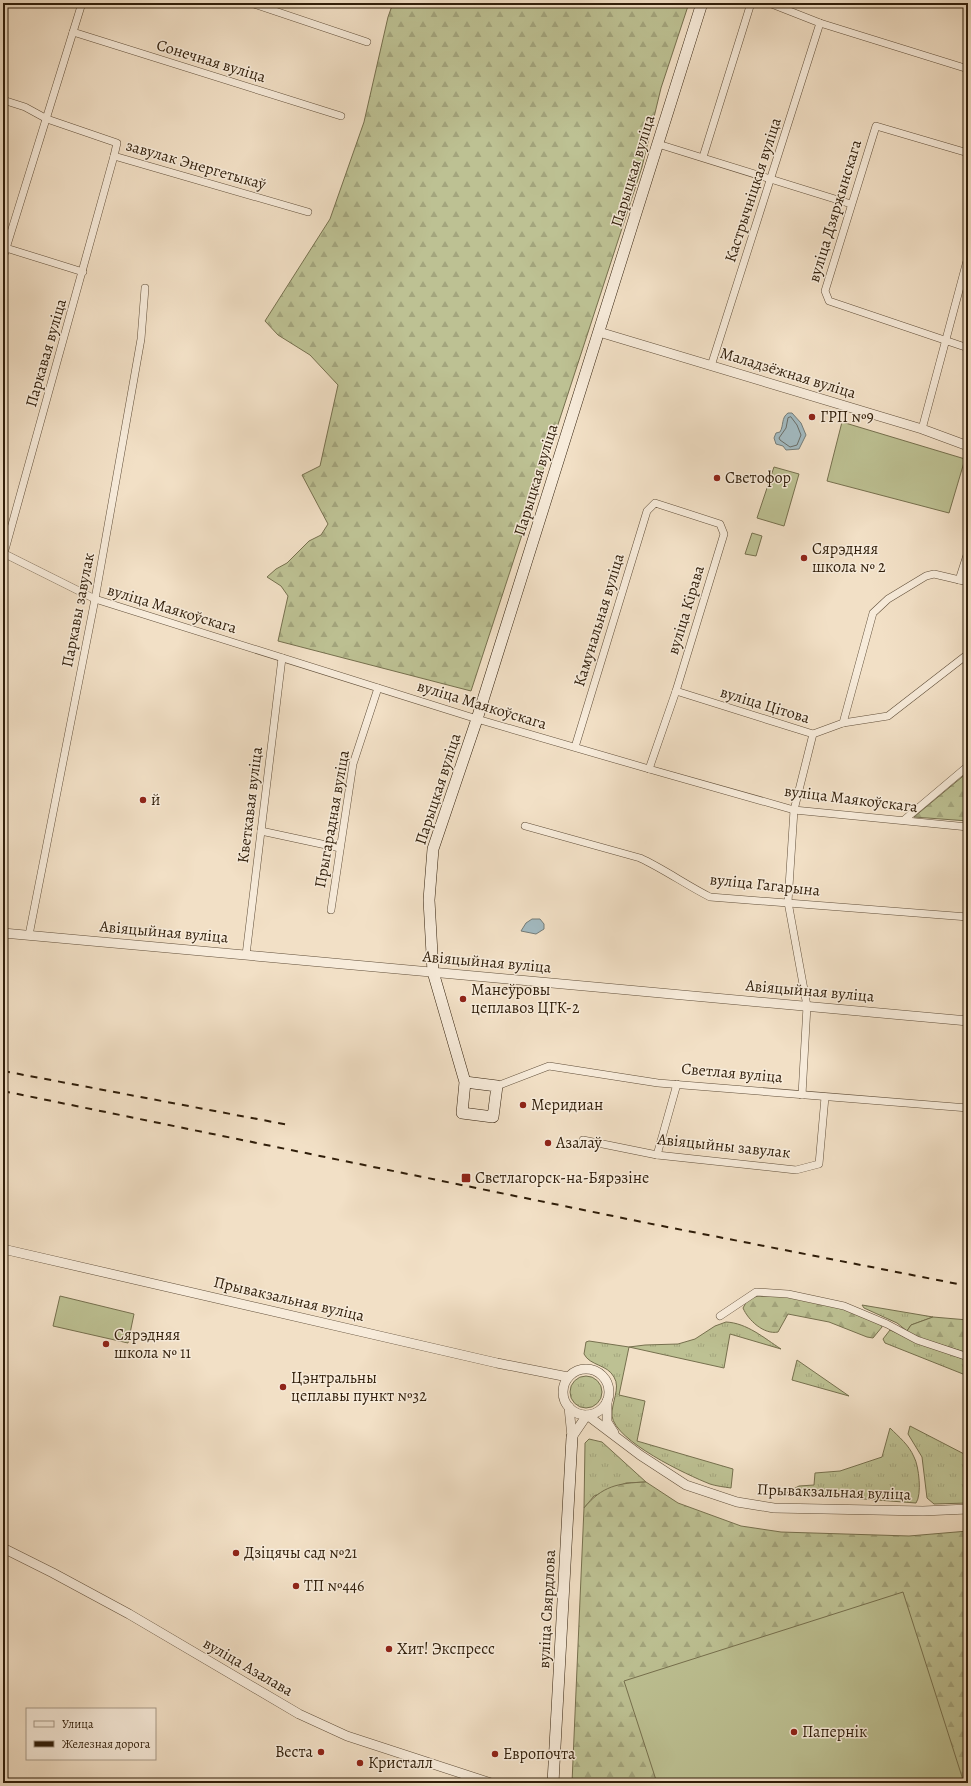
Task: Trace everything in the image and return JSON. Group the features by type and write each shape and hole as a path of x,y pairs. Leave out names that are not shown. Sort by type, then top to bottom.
{"main road":[{"name":"Парыцкая вуліца","path":"433,972 429,900 433,849 477,719 702,3"},
{"path":"433,972 466,1082 462,1113 493,1117 497,1086"},
{"name":"Светлая вуліца","path":"466,1082 497,1086"},
{"name":"вуліца Свярдлова","path":"554,1783 572,1436"}],"street":[{"path":"3,258 82,3"},
{"path":"251,3 367,42"},
{"path":"703,158 751,3"},
{"path":"769,3 820,23 968,69"},
{"name":"Кастрычніцкая вуліца","path":"712,366 820,23"},
{"name":"Сонечная вуліца","path":"73,32 341,116"},
{"name":"завулак Энергетыкаў","path":"3,100 25,106 47,119 117,143 114,156 308,212"},
{"name":"вуліца Дзяржынскага","path":"968,153 876,126 825,292 829,300 968,348"},
{"path":"658,144 851,204"},
{"name":"Паркавая вуліца","path":"3,554 83,272 114,156"},
{"path":"6,248 83,272"},
{"path":"922,429 968,257"},
{"name":"Паркавы завулак","path":"29,935 95,599 141,339 145,288"},
{"name":"Маладзёжная вуліца","path":"599,332 922,429 968,446"},
{"name":"вуліца Кірава","path":"649,769 676,691 724,534 720,524 655,503"},
{"name":"Камунальная вуліца","path":"575,747 647,511 655,503"},
{"path":"959,580 968,552"},
{"name":"вуліца Маякоўскага","path":"3,554 95,599 477,719 649,769 794,810 968,827"},
{"path":"844,723 873,613 888,599 926,576 934,574 968,582"},
{"name":"вуліца Цітова","path":"676,691 813,734 844,723 888,716 968,654"},
{"name":"Кветкавая вуліца","path":"246,955 282,658"},
{"name":"Прыгарадная вуліца","path":"331,910 353,764 378,688"},
{"path":"802,1095 807,1006 788,902 794,810 813,734"},
{"path":"904,820 968,766"},
{"name":"вуліца Гагарына","path":"525,826 640,858 710,897 968,917"},
{"path":"261,831 340,848"},
{"name":"Авіяцыйная вуліца","path":"3,933 968,1021"},
{"name":"Светлая вуліца","path":"497,1086 548,1066 677,1084 968,1108"},
{"path":"657,1156 677,1084"},
{"name":"Авіяцыйны завулак","path":"583,1140 657,1156 796,1170 819,1164 825,1097"},
{"name":"Прывакзальная вуліца","path":"3,1249 568,1378"},
{"path":"720,1316 756,1292 788,1294 844,1306 887,1324 917,1340 968,1357"},
{"path":"607,1401 599,1411 587,1415 574,1412 566,1402 563,1389 568,1378 573,1373 585,1369 598,1372 603,1376 608,1388 607,1422 619,1439"},
{"name":"вуліца Свярдлова","path":"569,1407 572,1436"},
{"path":"572,1436 587,1415"},
{"name":"Прывакзальная вуліца","path":"587,1415 640,1455 686,1485 737,1502 774,1508 968,1510"},
{"name":"вуліца Азалава","path":"3,1548 129,1614 299,1714 347,1736 491,1783"}],"green space":[{"path":"393,3 689,3 661,88 642,167 471,691 278,641 288,596 281,586 267,577 276,569 287,563 309,541 321,535 328,524 302,475 320,466 338,385 310,355 278,335 265,321 330,219 364,122 388,17"},
{"path":"842,422 965,459 949,513 827,481"},
{"path":"774,467 799,474 784,526 757,518"},
{"path":"752,533 762,536 756,556 745,554"},
{"path":"968,772 968,821 914,817"},
{"path":"60,1296 134,1314 128,1343 53,1326"},
{"path":"758,1296 783,1296 842,1307 880,1322 882,1327 873,1338 829,1322 788,1314 778,1332 767,1331 757,1326 745,1313 743,1308 748,1299"},
{"path":"862,1305 933,1317 911,1325 907,1331 897,1323 864,1308"},
{"path":"933,1317 968,1320 968,1353 916,1337 907,1331 911,1325"},
{"path":"726,1322 748,1328 781,1349 730,1334 724,1368 629,1347 678,1344 695,1339 715,1326"},
{"path":"890,1330 968,1361 968,1376 885,1343 883,1339"},
{"path":"589,1341 629,1347 619,1395 645,1401 637,1441 733,1469 731,1488 710,1484 670,1465 638,1446 625,1436 616,1426 612,1416 612,1411 616,1391 616,1381 611,1373 590,1361 584,1354 586,1342"},
{"path":"797,1360 849,1396 792,1380"},
{"path":"586,1376 592,1377 599,1383 602,1392 601,1398 595,1405 586,1408 580,1407 573,1401 570,1392 571,1386 577,1379"},
{"path":"910,1426 968,1456 968,1503 934,1504 927,1498 922,1457 908,1434"},
{"path":"890,1428 907,1445 916,1461 919,1494 916,1503 786,1493 799,1486 814,1485 815,1473 840,1471 882,1457"},
{"path":"589,1439 602,1442 646,1482 626,1483 594,1496 584,1508 585,1443"},
{"path":"646,1482 678,1503 741,1526 781,1532 909,1536 968,1531 968,1783 572,1783 584,1508 597,1495 611,1487 627,1483"},
{"name":"Папернік","path":"903,1592 964,1783 657,1783 624,1681"}],"water":[{"path":"788,413 792,413 801,423 806,435 799,449 786,450 783,446 776,444 774,438 776,433 780,432 783,419"},
{"path":"532,919 540,919 544,924 544,929 536,934 521,931 526,923"}],"railway":[{"path":"3,1071 289,1125"},
{"path":"3,1091 647,1223 968,1286"}],"place":[{"name":"ГРП №9","path":"812,417"},
{"name":"Светофор","path":"717,478"},
{"name":"Сярэдняя школа № 2","path":"804,558"},
{"name":"й","path":"143,800"},
{"name":"Манеўровы цеплавоз ЦГК-2","path":"463,999"},
{"name":"Меридиан","path":"523,1105"},
{"name":"Азалаў","path":"548,1143"},
{"name":"Светлагорск-на-Бярэзіне","path":"466,1178"},
{"name":"Сярэдняя школа № 11","path":"106,1344"},
{"name":"Цэнтральны цеплавы пункт №32","path":"283,1387"},
{"name":"Дзіцячы сад №21","path":"236,1553"},
{"name":"ТП №446","path":"296,1586"},
{"name":"Хит! Экспресс","path":"389,1649"},
{"name":"Папернік","path":"794,1732"},
{"name":"Веста","path":"321,1752"},
{"name":"Европочта","path":"495,1754"},
{"name":"Кристалл","path":"360,1763"}]}
